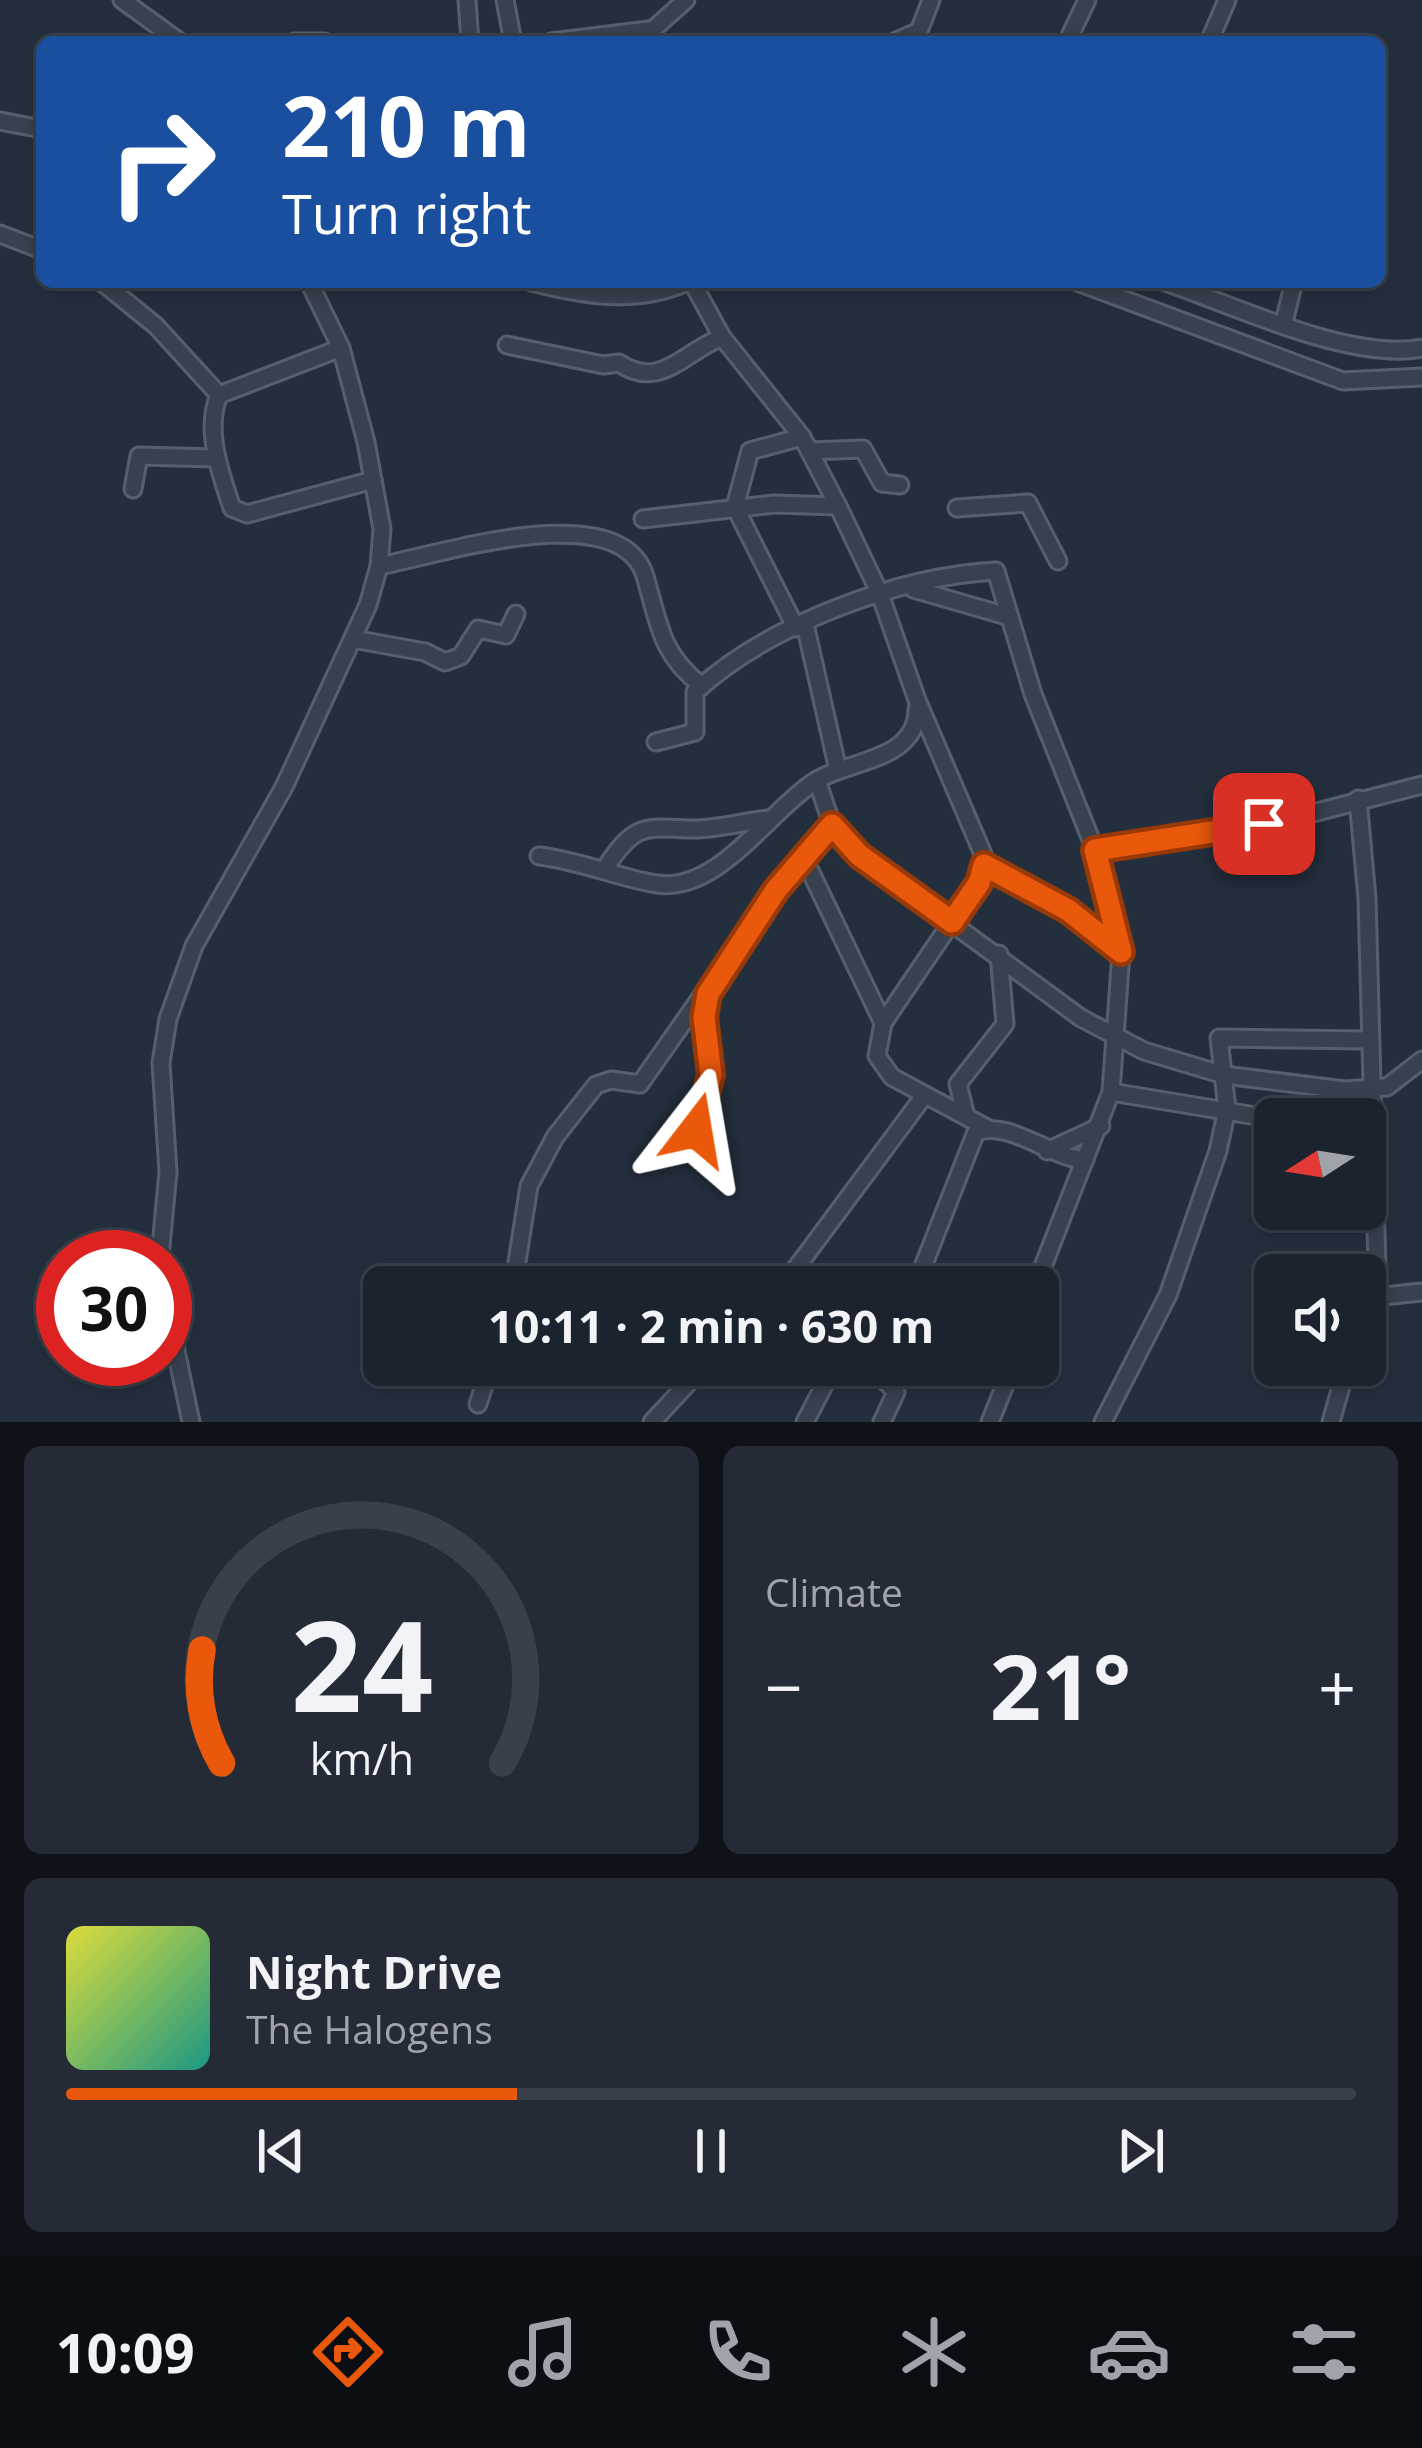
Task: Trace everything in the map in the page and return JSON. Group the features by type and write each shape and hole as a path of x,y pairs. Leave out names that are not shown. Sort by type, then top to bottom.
{"street":[{"path":"122,0 169,36"},
{"path":"467,0 470,36"},
{"path":"505,0 512,36"},
{"path":"644,36 686,0"},
{"path":"909,36 919,32 931,0"},
{"path":"1069,36 1087,0"},
{"path":"1212,36 1227,0"},
{"path":"0,121 36,128"},
{"path":"0,234 36,248"},
{"path":"109,288 156,326 219,395"},
{"path":"163,1230 168,1172 161,1063 168,1019 194,946 266,820 353,639 379,566 382,530 373,480 341,348 312,288"},
{"path":"580,288 637,296 667,288"},
{"path":"693,288 722,337 806,444 838,506 880,594 984,865 979,883 883,1023 877,1056 883,1071 987,1128 1085,1160"},
{"path":"1093,288 1343,381 1422,377"},
{"path":"1183,288 1346,341 1422,348"},
{"path":"1284,322 1292,288"},
{"path":"508,345 603,365 619,363 649,375 663,373 697,347 722,337"},
{"path":"219,395 341,348"},
{"path":"219,395 213,432 232,508 247,514 373,480"},
{"path":"838,770 800,626 735,507 750,451 806,444 863,449 882,483 900,485"},
{"path":"133,489 139,456 217,458"},
{"path":"957,508 1028,503 1058,561"},
{"path":"643,519 735,507 838,506"},
{"path":"379,566 483,541 563,534 605,540 643,570 664,650 702,686"},
{"path":"656,742 695,732 692,698 702,686 800,626 904,587 996,571 1041,715 1095,850 1121,952 1111,1092 1043,1266"},
{"path":"904,587 1010,617"},
{"path":"353,639 425,652 445,662 461,656 478,629 506,635 516,614"},
{"path":"539,856 606,867 654,884 689,883 817,780 896,748 911,735 917,700"},
{"path":"817,780 832,825 859,855 1117,1040 1224,1075 1371,1090 1402,1080 1422,1060"},
{"path":"1095,850 1292,819 1422,785"},
{"path":"1358,799 1368,929 1371,1098"},
{"path":"606,867 628,839 654,827 694,829 770,818"},
{"path":"516,1266 529,1186 555,1137 596,1085 610,1080 640,1084 708,994 776,890 832,825"},
{"path":"804,858 883,1023"},
{"path":"984,865 1068,910 1121,952"},
{"path":"966,1116 958,1084 1005,1024 999,954"},
{"path":"696,1130 711,1075 704,1017 708,994"},
{"path":"1103,1422 1168,1295 1227,1109 1218,1052 1222,1035 1367,1040"},
{"path":"1111,1092 1254,1113"},
{"path":"798,1266 924,1096"},
{"path":"1047,1151 1101,1126"},
{"path":"923,1266 968,1144 987,1128"},
{"path":"1386,1296 1422,1292"},
{"path":"183,1386 191,1422"},
{"path":"478,1404 484,1386"},
{"path":"652,1422 685,1386"},
{"path":"806,1422 824,1386"},
{"path":"882,1422 896,1392 890,1386"},
{"path":"990,1422 1005,1386"},
{"path":"1331,1422 1341,1386"}],"route":[{"path":"696,1130 711,1075 704,1017 708,994 776,890 832,825 859,855 952,922 985,873 984,865 1068,910 1121,952 1095,850 1264,824"}]}
